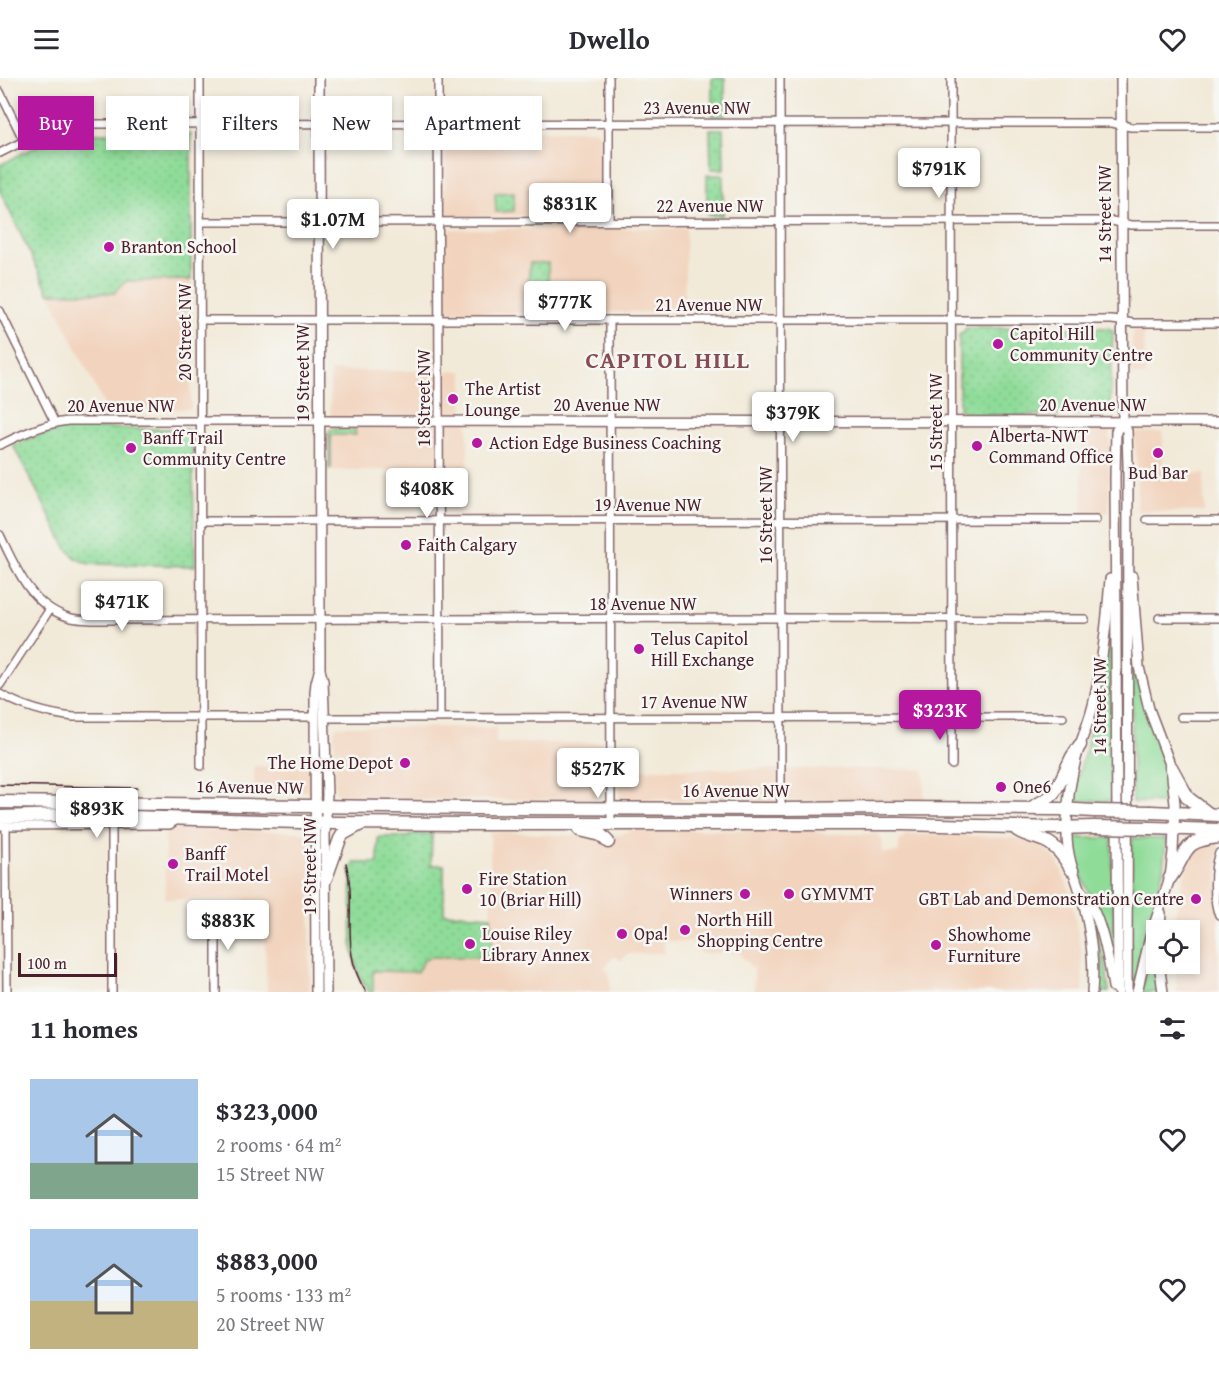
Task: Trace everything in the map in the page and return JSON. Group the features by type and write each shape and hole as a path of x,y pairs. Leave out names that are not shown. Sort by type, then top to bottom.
{"highway":[{"path":"1029,809 1053,794 1080,745"},
{"path":"1171,766 1188,798 1215,815"},
{"name":"16 Avenue NW","path":"0,802 611,808 1029,809 1215,815"},
{"name":"16 Avenue NW","path":"2,823 46,815 364,823 903,824 1219,830"},
{"path":"326,878 343,834 364,823"},
{"path":"561,825 601,835 608,842"},
{"path":"1014,827 1026,835 1052,845 1072,870"},
{"path":"1170,878 1187,847 1205,838 1219,837"}],"main road":[{"name":"19 Street NW","path":"319,78 319,96"},
{"name":"14 Street NW","path":"1121,78 1121,321 1123,422 1127,432 1128,538 1127,992"},
{"name":"19 Street NW","path":"316,992 321,806 320,717 316,683 320,668 319,150"},
{"name":"20 Avenue NW","path":"319,421 1219,422"},
{"name":"14 Street NW","path":"1116,992 1116,431 1123,422"},
{"path":"1092,992 1091,948 1079,889 1072,870 1067,828 1070,785 1094,704 1104,651 1115,538"},
{"path":"1128,538 1141,679 1149,709 1171,766 1174,788 1174,829 1170,878 1150,937 1137,992"},
{"name":"19 Street NW","path":"320,822 326,878 326,992"},
{"path":"1079,889 1087,897 1102,933 1116,992"},
{"path":"1161,920 1162,905"},
{"path":"1160,974 1162,992"}],"street":[{"name":"20 Street NW","path":"200,78 201,766"},
{"name":"18 Street NW","path":"438,78 438,96"},
{"path":"609,78 609,221"},
{"name":"16 Street NW","path":"780,78 781,809"},
{"name":"15 Street NW","path":"951,78 952,765"},
{"path":"0,92 18,129"},
{"name":"23 Avenue NW","path":"94,124 311,123"},
{"name":"23 Avenue NW","path":"542,123 1112,123 1131,127 1219,127"},
{"name":"23 Avenue NW","path":"0,153 18,144"},
{"name":"18 Street NW","path":"438,150 440,717"},
{"name":"22 Avenue NW","path":"201,222 1112,221 1131,225 1219,225"},
{"path":"0,312 55,423"},
{"name":"21 Avenue NW","path":"200,320 952,320 1121,321 1134,324 1219,323"},
{"path":"610,320 611,825"},
{"name":"20 Avenue NW","path":"0,445 36,428 68,421 319,421"},
{"name":"19 Avenue NW","path":"201,520 1096,520"},
{"path":"1148,520 1219,520"},
{"path":"0,535 30,591 50,609 0,685"},
{"name":"18 Avenue NW","path":"50,609 70,618 92,620 1085,619"},
{"path":"1159,618 1219,618"},
{"name":"17 Avenue NW","path":"0,694 38,710 74,717 1063,717"},
{"path":"1181,717 1219,717"},
{"name":"16 Avenue NW","path":"2,823 170,825 179,818"},
{"path":"2,823 7,992"},
{"path":"112,826 112,992"},
{"path":"1219,853 1215,872 1216,908 1219,915"},
{"path":"216,910 216,992"}],"shaded area":[{"path":"542,130 595,130 602,137 603,208 599,215 450,216 445,210 445,150 542,150"},
{"name":"Branton School","path":"94,133 106,133 106,150 189,150 189,134 191,134 191,409 110,408 104,405 0,191 0,165 31,150 94,150"},
{"path":"686,228 684,312 451,313 446,310 445,234 450,229"},
{"path":"1144,330 1145,376 1132,375 1132,331"},
{"path":"330,371 463,371 463,413 468,414 468,470 330,470"},
{"path":"1110,429 1109,512 1083,515 1081,432"},
{"path":"1134,432 1163,432 1163,474 1204,474 1204,512 1137,511"},
{"path":"338,726 496,728 496,743 601,743 600,793 593,799 425,800 341,796 335,790 334,730"},
{"path":"254,766 310,766 311,791 254,791"},
{"path":"619,769 924,769 924,803 619,799"},
{"path":"165,829 302,832 307,835 311,844 310,992 267,992 263,900 165,899"},
{"path":"632,830 806,830 827,834 877,834 882,840 883,853 899,853 899,842 907,834 1029,840 1053,856 1070,891 1081,951 1083,992 754,992 754,967 749,966 739,953 700,953 700,942 664,941 664,953 627,954 621,961 615,956 604,967 610,974 610,992 373,992 373,971 417,972 424,960 430,957 491,956 490,831 593,836 621,835"},
{"path":"1219,840 1219,992 1177,992 1176,974 1200,974 1200,920 1175,920 1175,918 1183,879 1193,852 1208,841"}],"green space":[{"path":"712,78 725,78 725,116 712,116"},
{"path":"710,129 723,129 724,169 711,169"},
{"path":"94,133 106,133 106,150 189,150 189,134 191,134 191,280 126,281 114,293 49,293 0,191 0,165 29,150 94,150"},
{"path":"707,175 723,175 723,215 707,215"},
{"path":"514,192 514,211 496,212 495,193"},
{"path":"530,263 548,263 548,285 528,285"},
{"path":"966,328 1108,328 1113,331 1110,406 1103,413 1081,415 967,416 959,409 959,335"},
{"path":"77,428 187,429 192,433 195,566 89,564 77,559 67,549 13,445 44,434"},
{"path":"332,429 355,429 356,435 331,435 331,469 329,469 329,432"},
{"path":"1107,641 1110,641 1112,801 1074,801 1076,783 1086,748"},
{"path":"1132,666 1135,666 1144,701 1163,756 1168,779 1169,803 1132,802"},
{"path":"410,834 432,834 431,865 444,865 444,913 491,916 492,957 430,957 424,960 417,972 373,971 373,992 369,992 355,964 350,868 354,863 378,863 378,838 409,837"},
{"path":"1073,838 1112,838 1114,952 1110,953 1103,927 1077,865"},
{"path":"1132,838 1166,839 1155,912 1153,920 1146,920 1146,944 1134,986 1131,986"},
{"path":"1097,930 1106,966 1109,992 1096,992 1094,931"},
{"path":"1146,970 1146,974 1156,974 1158,992 1141,992"}],"tram line":[{"path":"0,785 137,788"},
{"path":"346,863 353,960 366,992"}],"place":[{"name":"Branton School","path":"109,247"},
{"name":"Capitol Hill Community Centre","path":"998,344"},
{"name":"The Artist Lounge","path":"453,399"},
{"name":"Action Edge Business Coaching","path":"477,443"},
{"name":"Alberta-NWT Command Office","path":"977,446"},
{"name":"Banff Trail Community Centre","path":"131,448"},
{"name":"Bud Bar","path":"1158,453"},
{"name":"Faith Calgary","path":"406,545"},
{"name":"Telus Capitol Hill Exchange","path":"639,649"},
{"name":"The Home Depot","path":"405,763"},
{"name":"One6","path":"1001,787"},
{"name":"Banff Trail Motel","path":"173,864"},
{"name":"Fire Station 10 (Briar Hill)","path":"467,889"},
{"name":"Winners","path":"745,894"},
{"name":"GYMVMT","path":"789,894"},
{"name":"GBT Lab and Demonstration Centre","path":"1196,899"},
{"name":"North Hill Shopping Centre","path":"685,930"},
{"name":"Opa!","path":"622,934"},
{"name":"Louise Riley Library Annex","path":"470,944"},
{"name":"Showhome Furniture","path":"936,945"}],"district":[{"name":"CAPITOL HILL","path":"668,360"}]}
